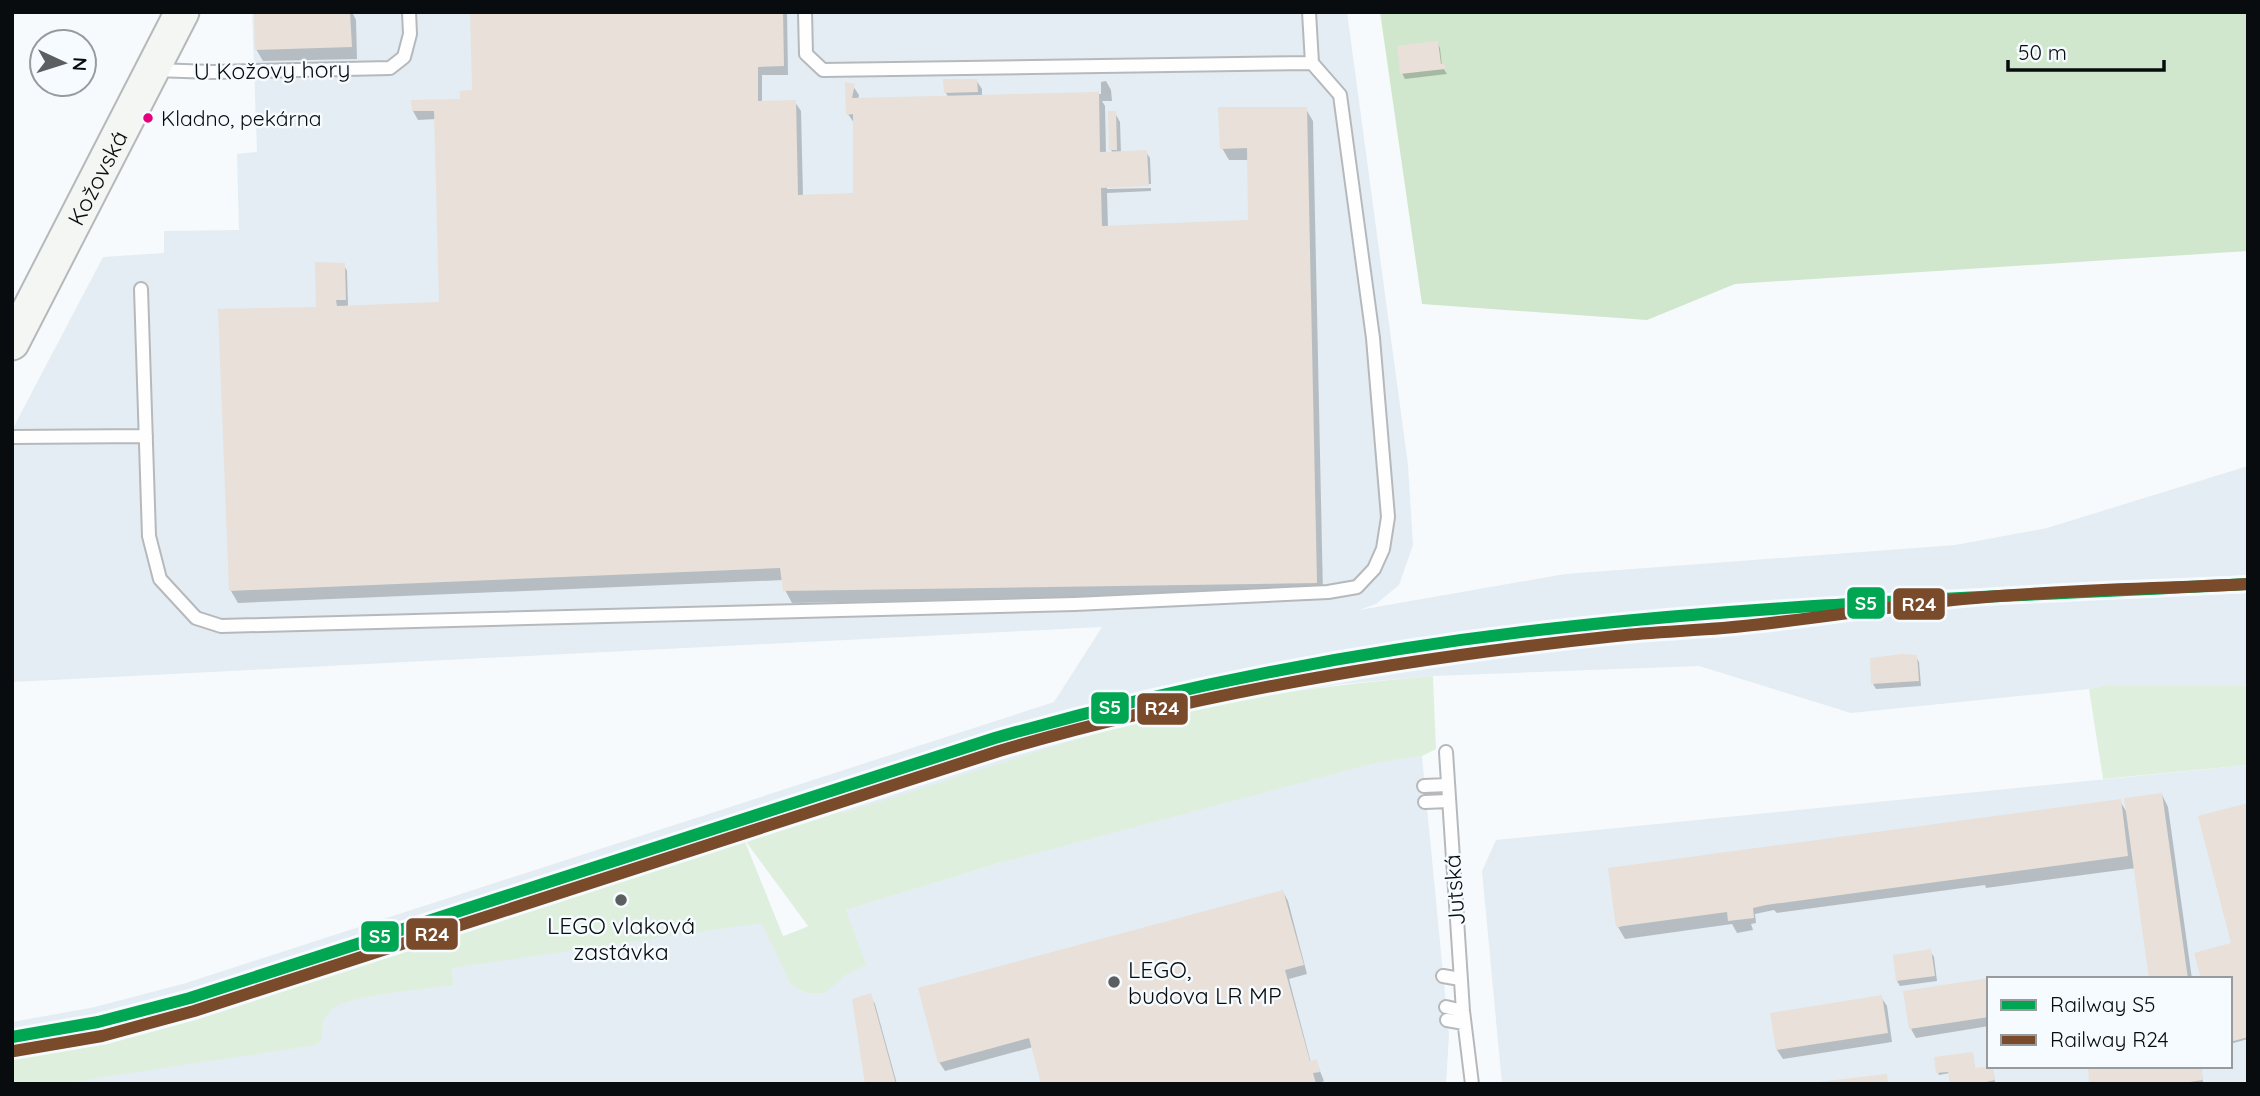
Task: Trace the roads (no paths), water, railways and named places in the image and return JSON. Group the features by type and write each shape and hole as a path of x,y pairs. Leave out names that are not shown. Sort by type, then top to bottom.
{"street":[{"name":"Kožovská","path":"12,343 182,12"}],"lane":[{"name":"U Kožovy hory","path":"154,70 213,72 390,68 404,57 410,34 409,12"},
{"path":"805,12 806,54 823,70 1312,63"},
{"path":"141,289 149,536 160,579 196,618 221,626 1075,604 1328,592 1357,587 1374,569 1383,549 1388,517 1380,421 1373,338 1340,95 1312,63 1309,12"},
{"path":"12,437 146,436"},
{"name":"Jutská","path":"1446,752 1463,1017 1472,1084"},
{"path":"1424,786 1447,785"},
{"path":"1425,802 1448,801"},
{"path":"1443,976 1461,979"},
{"path":"1446,1013 1463,1017"}],"rail line":[{"name":"S5","path":"12,1037 98,1022 190,998 995,738 1210,684 1355,656 1575,626 1827,605 2248,584"},
{"name":"R24","path":"14,1051 102,1036 194,1011 999,751 1151,711 1228,694 1382,666 1642,633 1753,625 1998,596 2248,584"}],"place":[{"name":"Kladno, pekárna","path":"148,118"},
{"name":"LEGO vlaková zastávka","path":"621,900"},
{"name":"LEGO, budova LR MP","path":"1114,982"}]}
